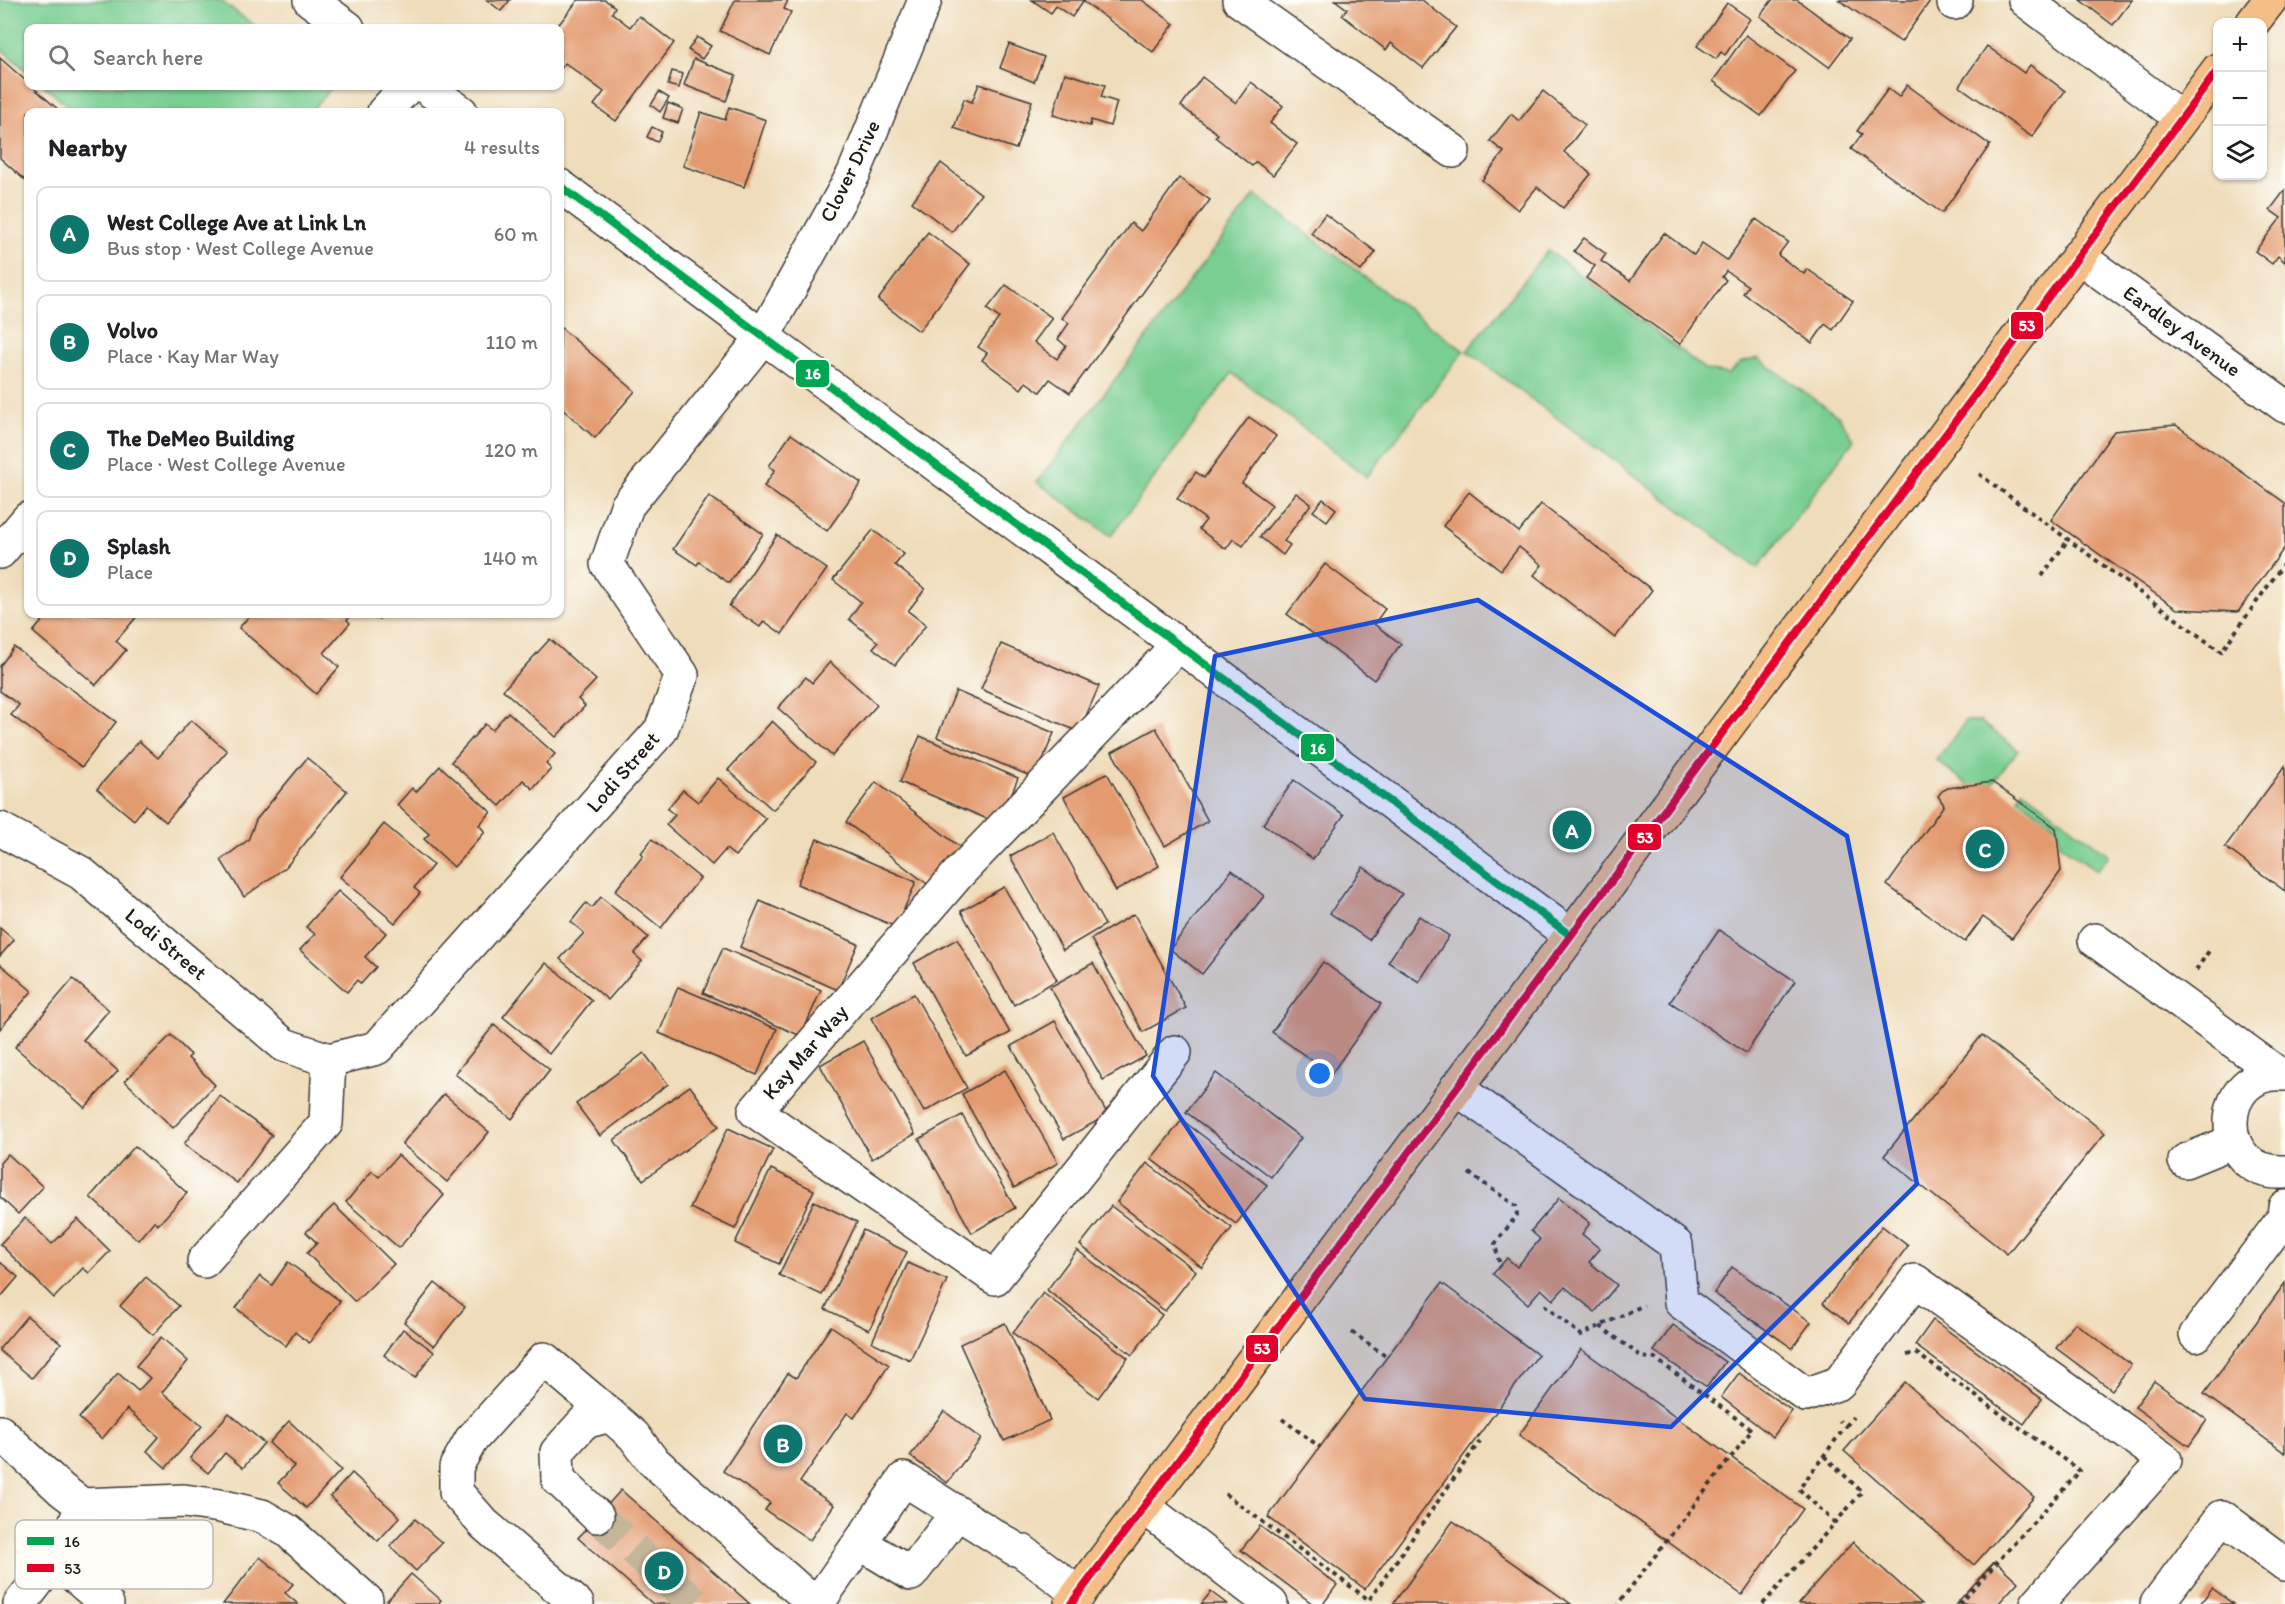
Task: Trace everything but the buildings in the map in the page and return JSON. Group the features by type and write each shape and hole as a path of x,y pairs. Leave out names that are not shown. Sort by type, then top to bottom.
{"main road":[{"path":"2256,18 2270,0"},
{"path":"1075,1599 2216,72"}],"street":[{"path":"310,0 343,24"},
{"name":"Clover Drive","path":"764,337 854,173 925,0"},
{"path":"1239,0 1453,151"},
{"path":"2025,0 2181,118"},
{"path":"388,108 404,90"},
{"path":"430,90 455,108"},
{"path":"564,189 1570,935"},
{"name":"Eardley Avenue","path":"2078,256 2285,406"},
{"name":"Lodi Street","path":"0,829 81,873 284,1045 329,1060 377,1048 661,730 682,675 607,564 627,506 764,337"},
{"path":"0,552 24,524"},
{"name":"Kay Mar Way","path":"1175,1052 995,1278 755,1111 958,874 1178,645"},
{"path":"2095,940 2281,1073"},
{"path":"204,1261 326,1123 329,1060"},
{"path":"2281,1073 2260,1077 2245,1086 2235,1100 2230,1117 2231,1132 2236,1147 2246,1159 2258,1168 2273,1173 2285,1172"},
{"path":"1456,1088 1676,1245 1681,1302 1806,1395 1839,1383 1915,1281 2165,1460 2037,1604"},
{"path":"2185,1161 2234,1141"},
{"path":"2196,1335 2284,1218 2285,1207"},
{"path":"577,1604 484,1524 456,1492 456,1467 471,1440 544,1359 634,1436 652,1460 816,1604 904,1479 1015,1549 1022,1551 1075,1599"},
{"path":"597,1516 558,1479 557,1452 584,1422 610,1415"},
{"path":"0,1432 62,1490 82,1505 184,1501 220,1506 262,1516 288,1531 366,1600"},
{"path":"77,1520 82,1505"},
{"path":"1144,1507 1271,1604"},
{"path":"860,1543 911,1574 957,1513"},
{"path":"2157,1604 2222,1517 2285,1564"},
{"path":"20,1604 32,1589"},
{"path":"90,1589 107,1604"}],"path":[{"path":"1979,474 2221,652 2285,562"},
{"path":"2042,576 2068,540"},
{"path":"1469,1173 1516,1206 1518,1215 1495,1244 1500,1266"},
{"path":"1544,1305 1581,1335 1680,1287"},
{"path":"1600,1326 1642,1357 1656,1359 1752,1430 1618,1604"},
{"path":"1352,1332 1387,1357"},
{"path":"1898,1356 1916,1353 2080,1471 1959,1604"},
{"path":"1806,1395 1846,1426"},
{"path":"1835,1522 1799,1490 1859,1409"},
{"path":"1282,1419 1320,1447"},
{"path":"1369,1600 1480,1441"},
{"path":"1763,1604 1862,1492 1824,1456"},
{"path":"1225,1494 1374,1604"}],"highlighted area":[{"path":"1478,600 1847,836 1917,1184 1671,1427 1365,1399 1153,1076 1215,656"}],"green space":[{"path":"0,0 220,0 253,24 24,24 24,69 0,48"},
{"path":"49,90 329,90 314,108 70,108"},
{"path":"1255,195 1464,351 1367,477 1232,373 1111,536 1037,482"},
{"path":"1548,250 1706,370 1728,374 1740,363 1758,358 1839,417 1854,440 1758,568 1467,351"},
{"path":"1966,721 1980,721 2018,750 1983,796 1936,760"},
{"path":"2023,790 2109,855 2097,871 2060,844 2058,828 2018,798"}],"tunnel":[{"path":"597,1516 695,1604"}],"transit line":[{"name":"53","path":"1071,1604 2217,72"},
{"name":"16","path":"564,189 1570,935"}],"place":[{"name":"West College Ave at Link Ln","path":"1572,830"},
{"name":"The DeMeo Building","path":"1985,849"},
{"name":"Volvo","path":"783,1444"},
{"name":"Splash","path":"664,1571"}]}
